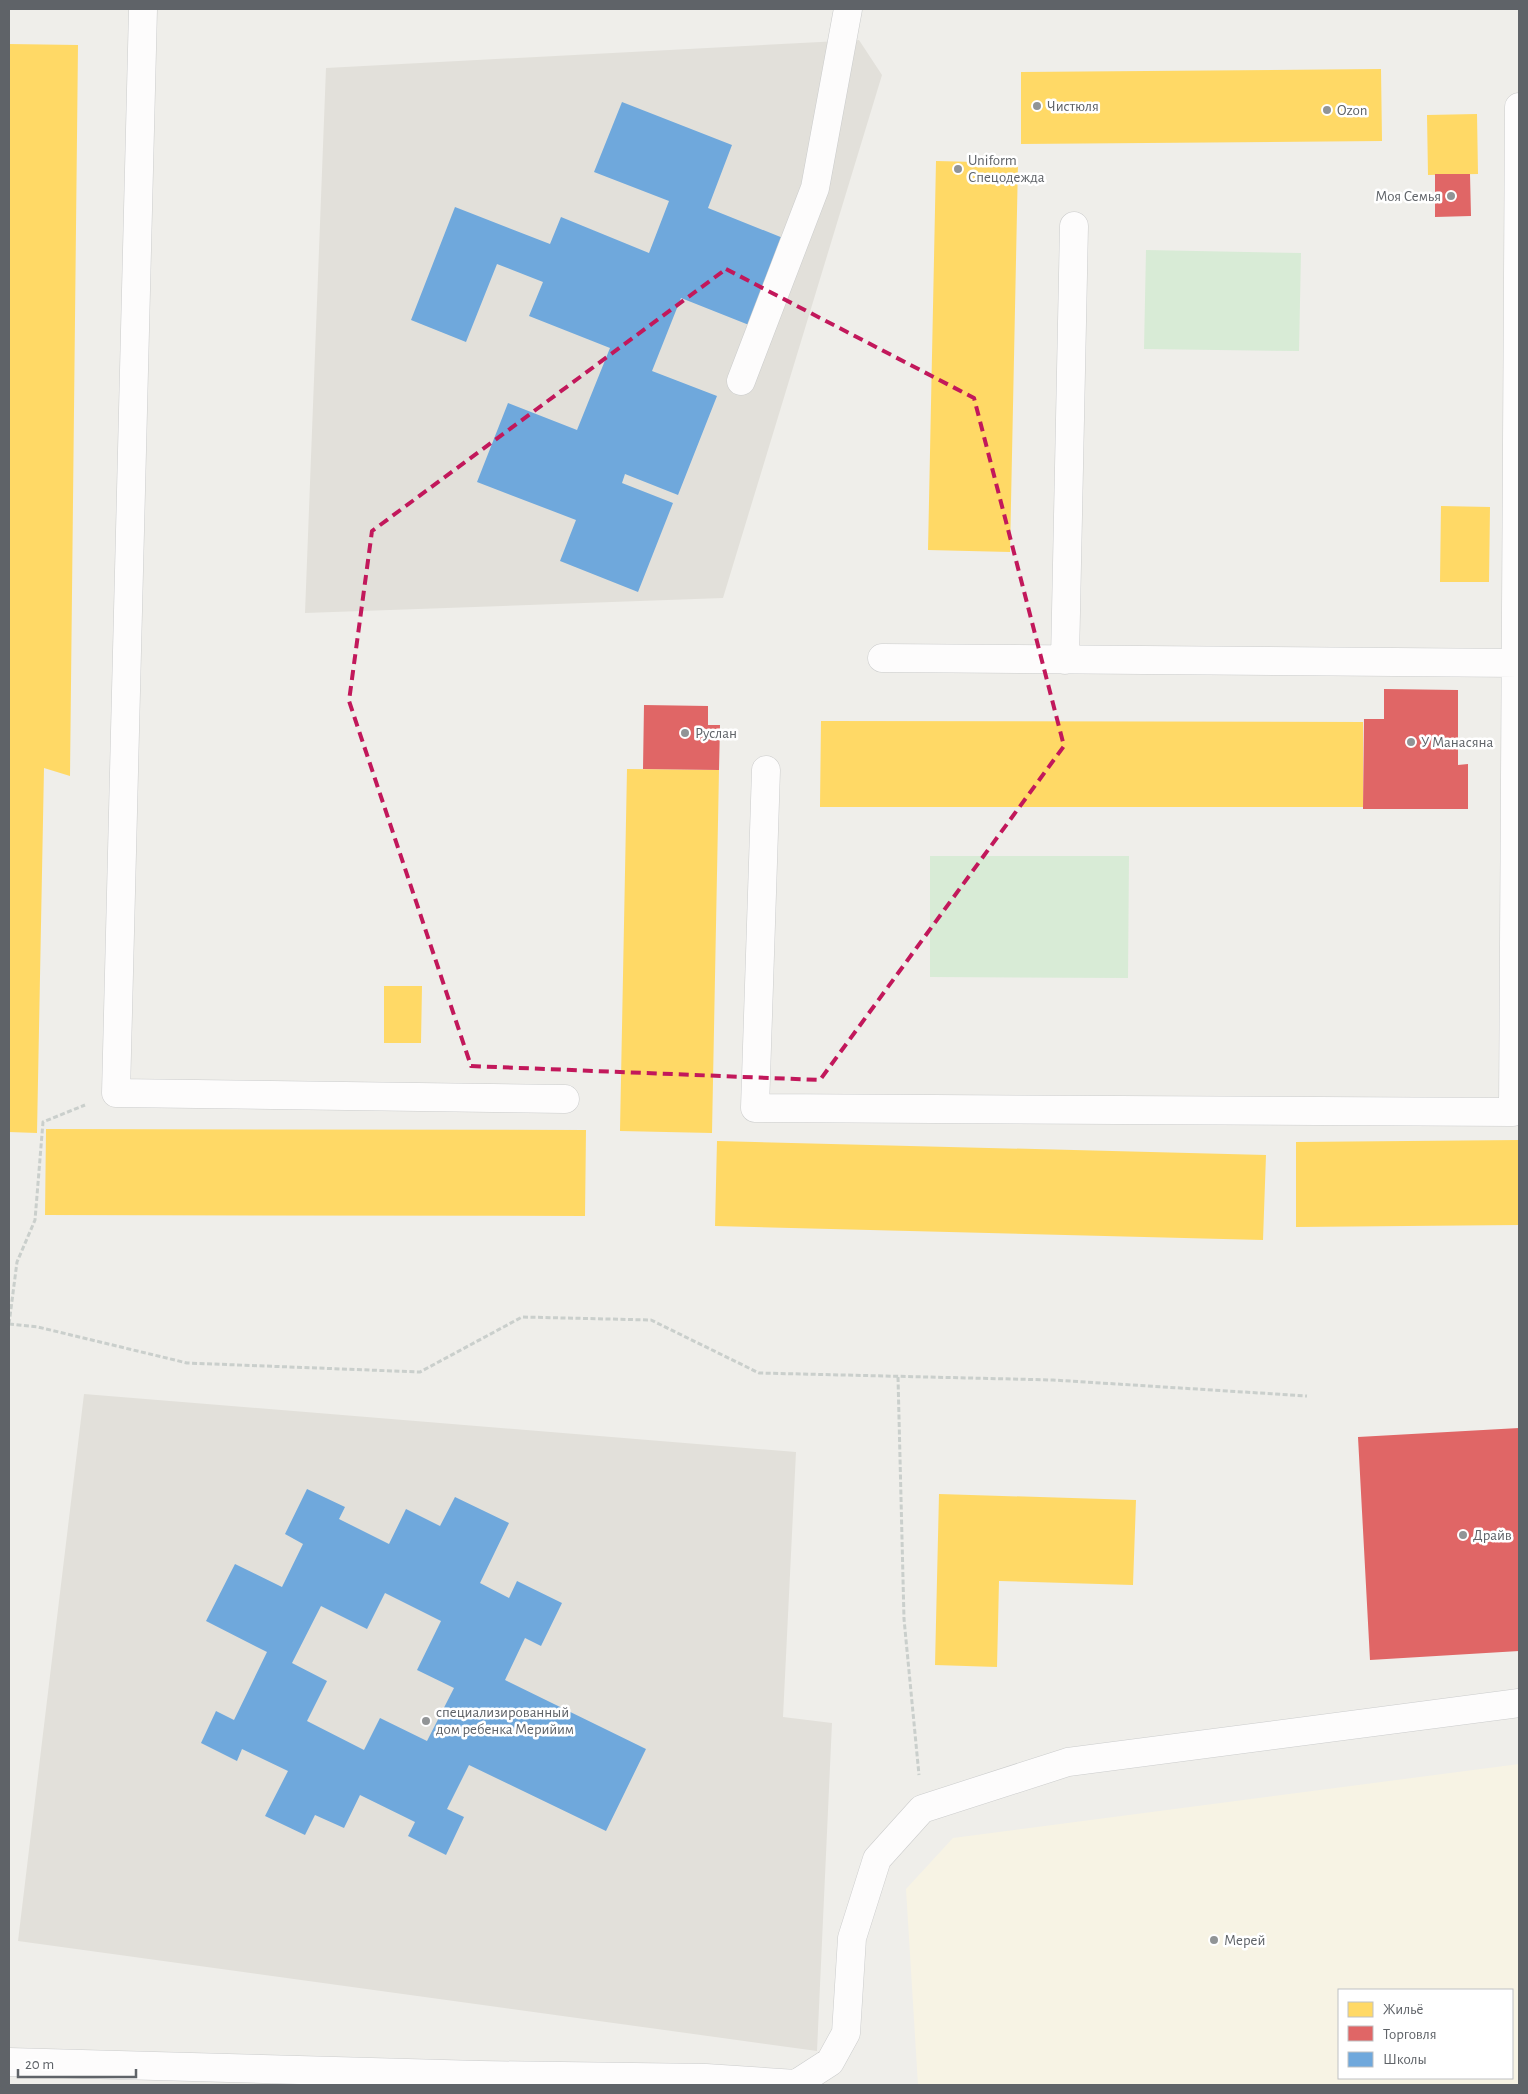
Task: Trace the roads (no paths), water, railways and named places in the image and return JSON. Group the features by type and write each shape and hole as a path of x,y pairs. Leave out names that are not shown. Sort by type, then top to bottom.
{"lane":[{"path":"143,9 116,1093 566,1099"},
{"path":"741,382 815,188 848,9"},
{"path":"766,770 755,1108 1513,1112 1519,107"},
{"path":"1065,660 1074,226"},
{"path":"882,658 1517,663"},
{"path":"9,2062 480,2080 796,2084 830,2062 846,2033 852,1938 877,1859 922,1809 1068,1762 1519,1703"}],"place":[{"name":"Чистюля","path":"1037,106"},
{"name":"Ozon","path":"1327,110"},
{"name":"Uniform Спецодежда","path":"958,169"},
{"name":"Моя Семья","path":"1451,196"},
{"name":"Руслан","path":"685,733"},
{"name":"У Манасяна","path":"1411,742"},
{"name":"Драйв","path":"1463,1535"},
{"name":"специализированный дом ребенка Мерийим","path":"426,1721"},
{"name":"Мерей","path":"1214,1940"}]}
